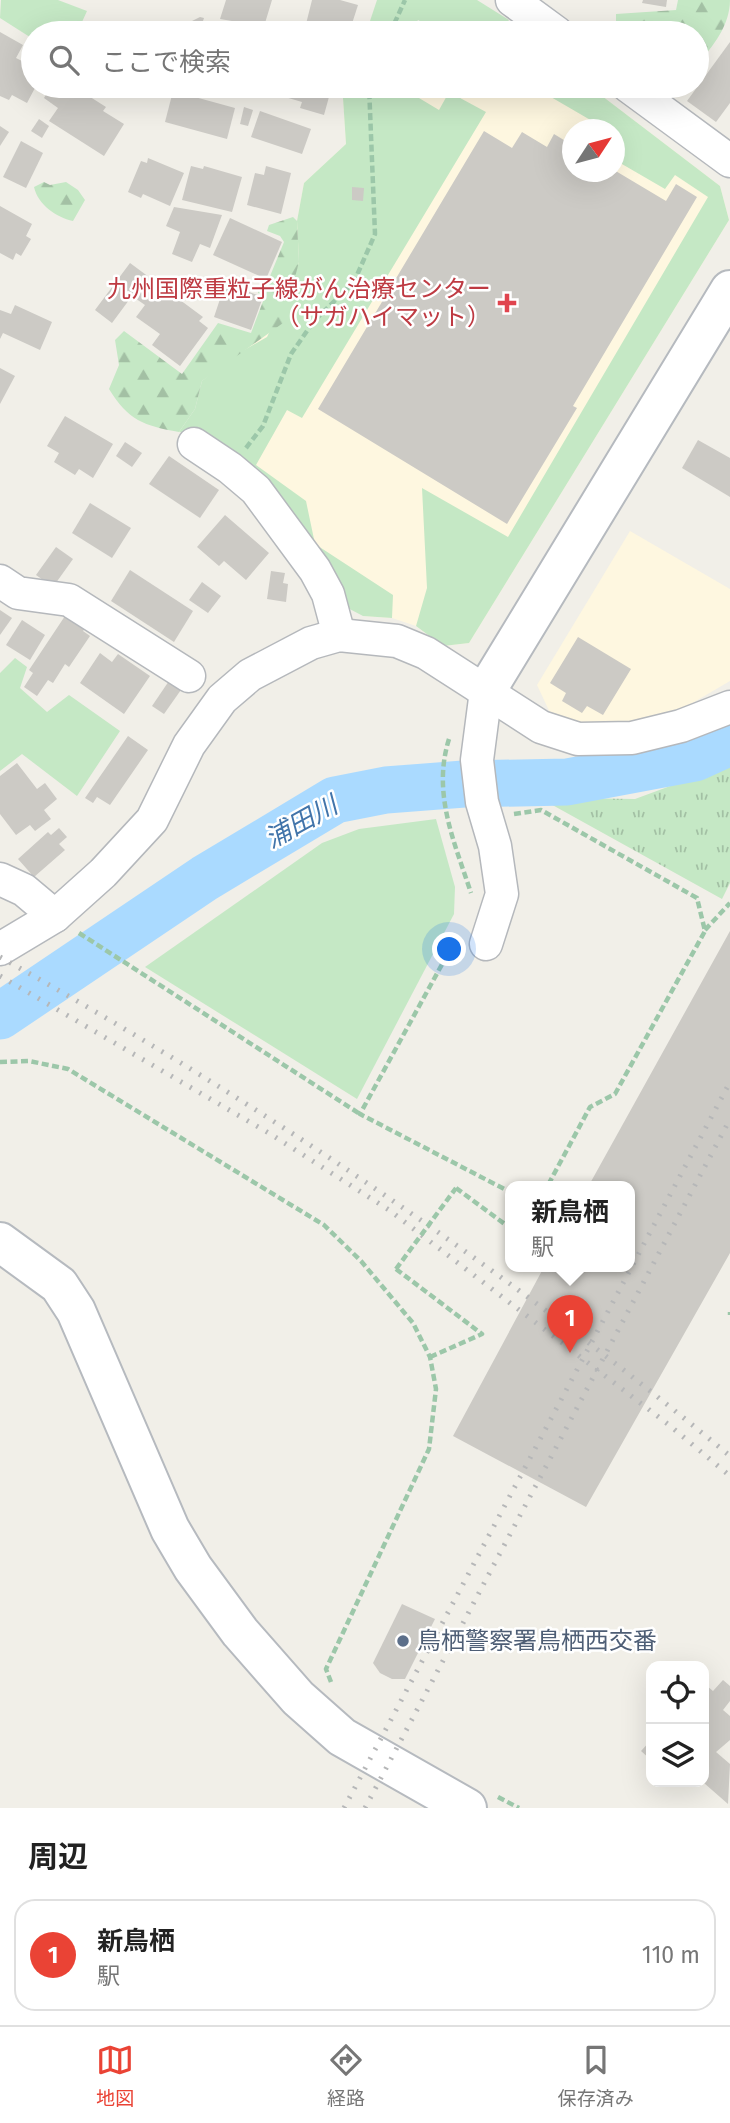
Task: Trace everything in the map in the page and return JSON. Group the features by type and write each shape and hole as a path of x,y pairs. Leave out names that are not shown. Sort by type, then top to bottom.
{"street":[{"path":"512,0 541,21"},
{"path":"644,98 730,161"},
{"path":"472,939 502,894 495,846 494,804 477,760 486,691 730,290"},
{"path":"194,444 230,468 256,490 315,570 328,594 339,635"},
{"path":"0,581 18,593 69,600 189,676"},
{"path":"0,949 55,916 103,873 152,820 189,745 222,699 250,675 311,642 339,635 397,641 426,653 541,727 578,739 632,738 681,726 730,707"},
{"path":"0,879 24,890 55,916"},
{"path":"0,1242 59,1285 76,1311 170,1529 193,1569 277,1676 342,1737 477,1800"}],"path":[{"path":"395,21 405,0"},
{"path":"230,468 263,426 291,355 314,321 354,282 375,234 369,98"},
{"path":"442,760 443,809 471,893 469,902"},
{"path":"494,804 509,814 541,810 697,898 705,930"},
{"path":"550,1181 590,1107 615,1094 705,930 730,903"},
{"path":"82,935 360,1114 505,1189"},
{"path":"360,1114 472,939"},
{"path":"0,1062 29,1061 68,1069 324,1225 361,1261 413,1323 430,1357 436,1389 429,1449 326,1669 336,1694"},
{"path":"430,1357 482,1334 396,1269 456,1188 505,1224"},
{"path":"477,1800 519,1808"}],"shaded area":[{"path":"343,98 605,98 720,186 729,220 469,643 443,646 416,626 392,618 363,616 205,436 179,432 247,348 299,262 297,221 304,183 346,144"},
{"path":"630,531 730,589 730,681 677,712 613,725 573,724 552,717 537,685"}],"green space":[{"path":"1,0 58,0 87,11 82,21 21,21 21,31 0,18"},
{"path":"377,0 477,0 509,20 508,21 370,21"},
{"path":"678,0 730,0 724,27 709,49 709,21 616,21 616,14 676,10"},
{"path":"343,98 419,98 439,110 446,98 460,98 486,112 302,418 287,410 256,465 306,501 315,544 393,595 392,618 363,616 344,606 205,436 179,432 195,409 202,381 227,360 267,337 290,289 299,262 297,221 304,183 346,144"},
{"path":"553,98 605,98 720,186 729,220 469,643 443,646 416,626 427,588 422,488 508,537 708,197 675,175 665,189 625,166 625,119 589,119"},
{"path":"44,182 50,185 66,182 78,190 85,200 73,221 60,217 39,199 34,187"},
{"path":"293,217 297,221 299,262 283,323 202,381 195,409 179,432 146,424 130,415 109,389 119,365 115,340 124,331 182,374 218,323 251,333 265,296 258,293 258,288 263,281 268,281 284,242 280,236 267,231 269,225"},
{"path":"15,658 27,667 20,688 47,712 69,695 120,731 77,796 22,754 0,771 0,673"},
{"path":"730,764 730,883 722,899 547,802 567,798 635,799"},
{"path":"436,819 455,887 454,914 357,1099 145,967 322,843 359,829"}],"building":[{"path":"226,0 272,0 266,21 220,19"},
{"path":"312,0 340,0 358,5 353,21 307,21"},
{"path":"643,0 667,0 666,7 642,3"},
{"path":"0,32 21,44 16,58 21,60 21,98 30,98 27,103 12,95 9,100 0,96"},
{"path":"730,42 730,103 716,122 687,101 689,98 709,98 709,71"},
{"path":"44,98 92,98 106,107 103,111 124,124 104,156 49,121 58,108"},
{"path":"171,98 199,98 235,108 227,139 165,122"},
{"path":"288,98 329,98 324,115 300,108 302,102"},
{"path":"244,107 253,110 248,126 240,124"},
{"path":"260,111 311,129 302,154 251,137"},
{"path":"39,119 49,126 42,138 31,131"},
{"path":"0,126 9,132 0,146"},
{"name":"九州国際重粒子線がん治療センター （サガハイマット）","path":"484,131 512,148 522,132 547,147 554,134 562,139 562,182 625,182 625,177 666,201 676,184 697,197 573,406 577,408 507,524 318,409"},
{"path":"21,141 43,153 26,188 3,177"},
{"path":"148,158 184,173 170,206 143,194 141,198 128,192 141,161 147,163"},
{"path":"191,166 203,169 204,166 242,177 232,212 182,200"},
{"path":"266,166 291,173 281,214 247,205 255,173 264,175"},
{"path":"352,187 364,188 363,201 352,200"},
{"path":"0,206 32,224 26,236 31,239 21,256 16,253 13,260 0,253"},
{"path":"174,207 222,215 210,248 200,244 192,262 172,254 180,232 166,226"},
{"path":"230,218 282,242 266,279 213,255"},
{"path":"130,263 203,317 199,321 208,328 180,366 152,345 160,334 136,317 145,305 132,296 112,323 95,310"},
{"path":"222,282 263,297 251,330 214,317 222,293 217,290"},
{"path":"15,305 52,322 40,350 3,333 0,339 0,310 11,314"},
{"path":"0,368 15,376 0,404"},
{"path":"65,416 113,444 93,478 79,469 75,475 54,462 59,453 47,446"},
{"path":"698,440 730,458 730,497 682,468"},
{"path":"125,442 142,453 132,467 116,456"},
{"path":"169,456 219,490 200,518 149,484"},
{"path":"90,503 131,528 112,558 72,533"},
{"path":"225,515 269,553 246,580 224,561 219,566 197,547"},
{"path":"56,547 73,559 53,587 36,575"},
{"path":"130,570 193,611 174,642 111,601"},
{"path":"271,571 285,573 283,583 288,584 286,602 267,599"},
{"path":"202,582 221,596 208,613 189,600"},
{"path":"0,610 12,618 0,635"},
{"path":"67,613 87,626 83,631 90,636 69,667 65,664 53,683 48,680 37,696 24,687 33,673 29,670"},
{"path":"22,620 45,635 30,660 6,645"},
{"path":"578,637 631,669 603,715 587,706 582,713 562,701 566,693 550,683"},
{"path":"100,653 112,662 118,654 150,676 124,714 80,683"},
{"path":"171,678 183,687 164,714 152,706"},
{"path":"128,736 148,750 110,805 97,797 93,803 85,798"},
{"path":"17,763 37,789 45,783 57,799 44,810 51,819 35,831 30,825 16,835 0,814 0,776"},
{"path":"59,828 67,837 59,844 65,850 34,877 18,859 48,832 51,835"},
{"path":"730,931 730,1253 586,1507 453,1436 541,1272 635,1272 635,1181 591,1181"},
{"path":"402,1604 435,1619 405,1679 392,1679 380,1673 373,1663"},
{"path":"723,1680 730,1686 730,1701 723,1710 730,1716 730,1740 716,1752 730,1764 728,1804 709,1787 709,1688 713,1691"}],"waterway":[{"name":"浦田川","path":"0,1016 205,878 335,800 386,790 464,784 567,782 695,758 730,742"}],"railway":[{"path":"0,957 191,1069 377,1190 556,1318 730,1456"},
{"path":"0,976 272,1135 389,1210 669,1425 730,1476"},
{"path":"635,1261 730,1082"},
{"path":"365,1808 730,1119"},
{"path":"344,1808 629,1272"}],"place":[{"name":"九州国際重粒子線がん治療センター （サガハイマット）","path":"507,303"},
{"name":"新鳥栖","path":"570,1353"},
{"name":"鳥栖警察署鳥栖西交番","path":"403,1641"}]}
